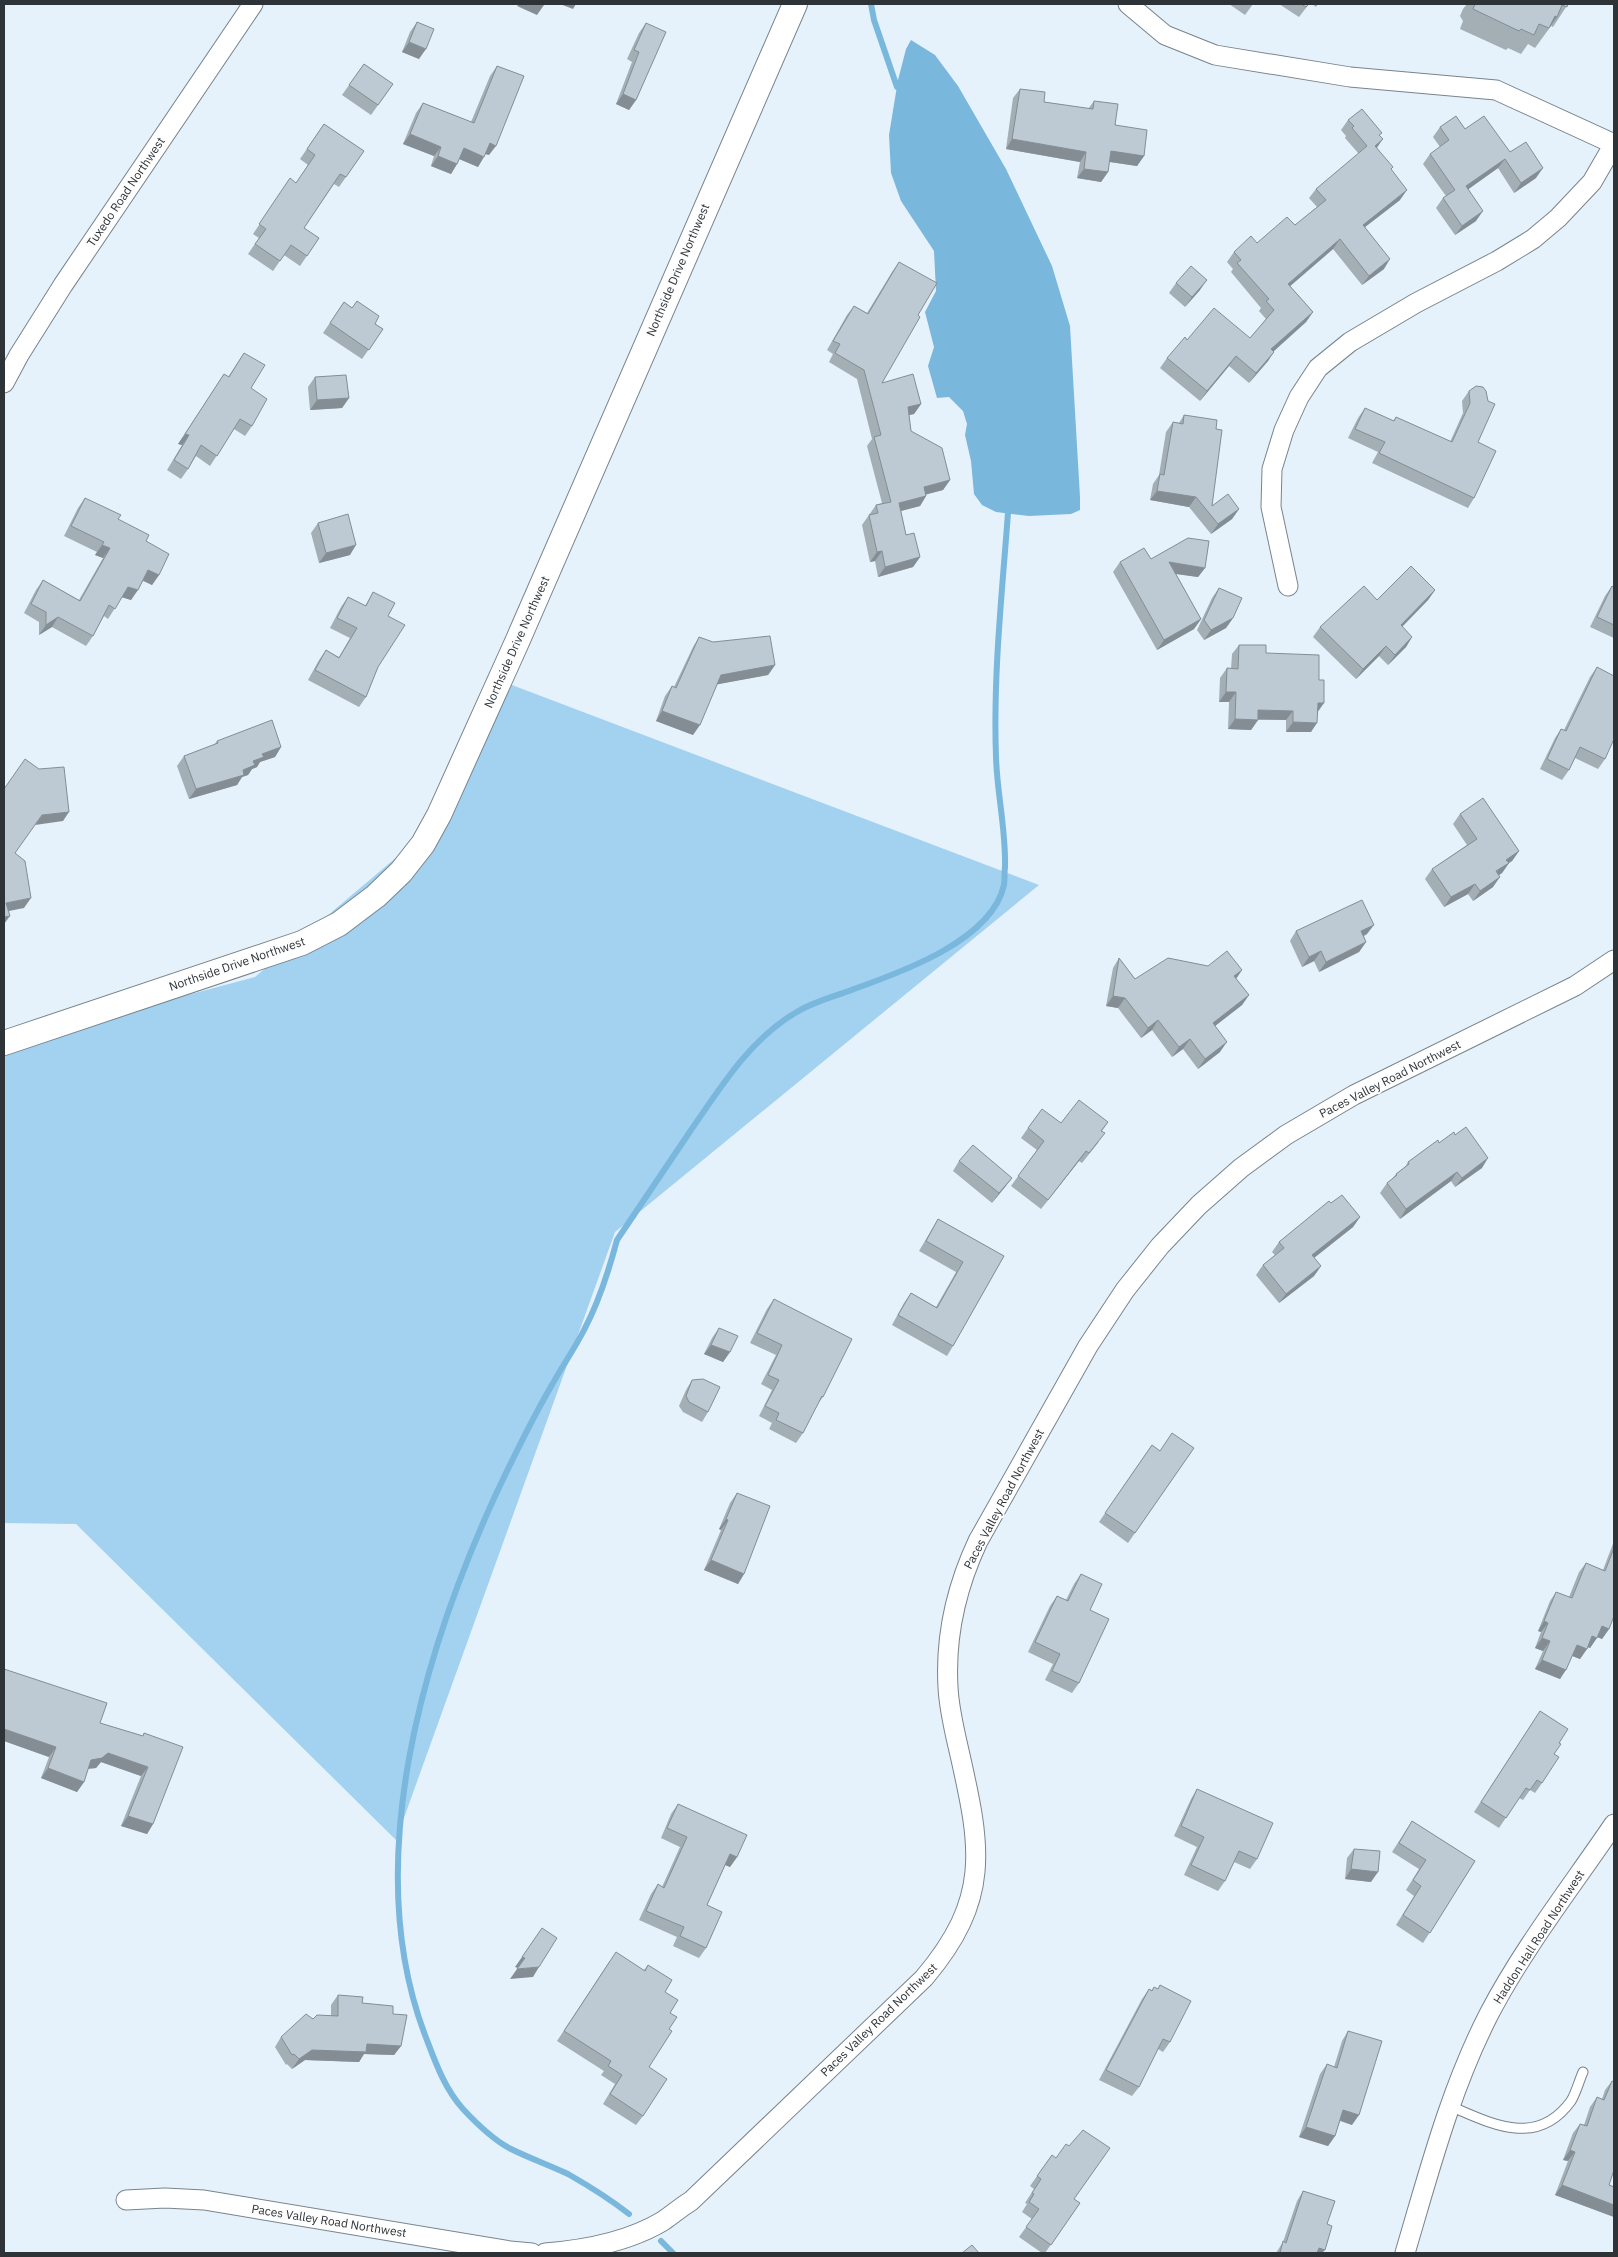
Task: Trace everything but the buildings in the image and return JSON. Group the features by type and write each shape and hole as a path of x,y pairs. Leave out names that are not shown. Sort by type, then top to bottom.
{"street":[{"name":"Tuxedo Road Northwest","path":"4,383 19,355 63,285 253,4"},
{"name":"Northside Drive Northwest","path":"4,1043 302,943 339,924 376,896 402,872 423,844 439,815 517,642 795,4"},
{"path":"1128,4 1165,35 1215,55 1350,77 1496,90 1614,144 1592,182 1558,218 1533,239 1497,261 1416,303 1366,332 1350,342 1318,368 1299,397 1284,430 1272,469 1271,507 1288,586"},
{"name":"Paces Valley Road Northwest","path":"545,2253 576,2250 632,2236 662,2221 691,2200 924,1978 944,1954 960,1927 974,1886 977,1849 974,1819 952,1716 948,1688 948,1640 956,1599 965,1569 978,1541 1088,1346 1125,1290 1160,1246 1206,1199 1241,1168 1286,1134 1354,1095 1575,986 1614,960"},
{"name":"Haddon Hall Road Northwest","path":"1405,2253 1440,2134 1467,2060 1489,2014 1513,1972 1614,1824"},
{"name":"Paces Valley Road Northwest","path":"126,2200 165,2198 204,2200 510,2252 532,2253"}],"lane":[{"path":"1450,2106 1493,2125 1529,2130 1551,2120 1571,2100 1583,2072"}],"shaded area":[{"path":"911,40 935,55 958,86 1006,169 1052,266 1070,326 1080,497 1080,510 1071,514 1029,516 996,512 982,505 974,494 971,461 965,435 967,424 963,411 949,397 937,398 928,366 934,347 925,312 936,291 934,251 901,201 891,173 889,135 898,80 906,49"},
{"path":"496,679 1039,885 615,1232 396,1840 76,1524 4,1523 4,1044 255,977 418,839"}],"waterway":[{"path":"871,4 874,20 897,87"},
{"path":"629,2214 568,2174 511,2149 492,2136 456,2101 432,2055 406,1969 398,1901 400,1831 409,1760 424,1690 445,1622 469,1556 523,1438 589,1319 603,1286 617,1240 723,1084 749,1052 778,1024 817,1002 874,982 942,951 964,938 982,922 996,905 1004,885 1005,867 995,726 999,635 1008,513"},
{"path":"661,2241 673,2253"}]}
